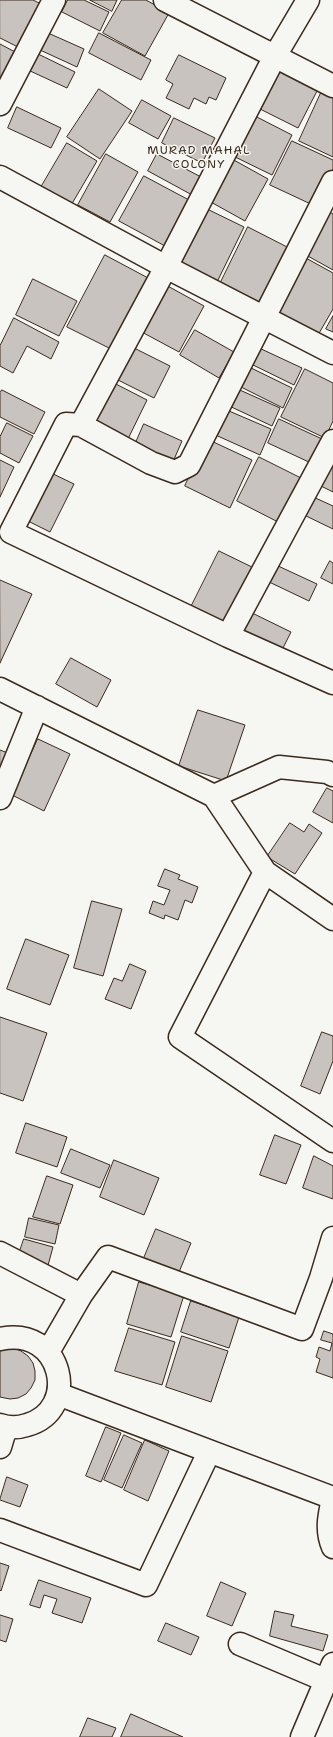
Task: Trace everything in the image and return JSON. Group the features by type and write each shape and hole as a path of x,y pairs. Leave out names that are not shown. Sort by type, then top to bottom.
{"street":[{"path":"0,104 54,0"},
{"path":"81,424 166,267 274,56 308,0"},
{"path":"175,2 274,56 333,86"},
{"path":"0,177 166,267 333,353"},
{"path":"332,681 228,636 11,532 66,424 81,424 151,463 175,472 189,465 333,182"},
{"path":"228,636 333,441"},
{"path":"0,689 214,796 265,872 333,919"},
{"path":"0,798 37,707"},
{"path":"214,796 279,767 327,772 333,775"},
{"path":"265,872 180,1037 333,1140"},
{"path":"48,1352 81,1295 108,1257 302,1329 327,1277 333,1238"},
{"path":"0,1252 81,1295"},
{"path":"0,1339 10,1336 24,1338 37,1343 48,1352 56,1364 59,1379 58,1394 53,1406 44,1416 33,1424 2,1433"},
{"path":"58,1394 333,1498 328,1518 330,1540 333,1547"},
{"path":"0,1530 146,1585 209,1452"},
{"path":"240,1644 329,1672 302,1737"}],"building":[{"path":"0,0 33,0 43,5 20,48 0,38"},
{"path":"68,0 84,0 109,12 100,31 62,12"},
{"path":"90,0 117,0 112,11"},
{"path":"122,0 146,0 169,13 145,56 103,33"},
{"path":"48,33 84,49 77,67 40,50"},
{"path":"99,33 151,60 141,80 89,53"},
{"path":"0,44 17,53 0,83"},
{"path":"36,53 75,72 67,88 28,70"},
{"path":"179,55 226,78 216,100 209,97 206,104 194,98 189,109 166,98 173,84 166,80"},
{"path":"276,69 317,91 298,128 256,107"},
{"path":"99,89 132,111 100,159 67,137"},
{"path":"321,93 333,98 333,157 299,141"},
{"path":"142,100 171,116 158,139 129,123"},
{"path":"17,107 61,128 51,148 8,128"},
{"path":"251,114 292,135 272,175 231,155"},
{"path":"174,118 215,138 202,163 162,143"},
{"path":"292,141 333,160 333,169 315,206 270,185"},
{"path":"67,143 97,161 70,207 40,189"},
{"path":"106,154 138,172 110,222 78,205"},
{"path":"157,154 203,178 194,196 148,171"},
{"path":"232,159 268,179 245,221 209,201"},
{"path":"144,176 189,200 165,246 119,221"},
{"path":"205,208 244,227 217,282 178,262"},
{"path":"330,212 333,214 333,270 306,255"},
{"path":"248,227 291,249 264,306 220,284"},
{"path":"105,255 150,279 113,350 67,327"},
{"path":"304,257 333,273 333,309 318,335 274,310"},
{"path":"33,279 77,301 59,336 16,315"},
{"path":"164,284 204,306 179,352 138,330"},
{"path":"333,316 333,332 326,329"},
{"path":"14,318 59,342 51,359 27,346 13,373 0,366 0,346"},
{"path":"195,330 234,352 219,378 180,355"},
{"path":"128,345 170,366 154,398 112,377"},
{"path":"257,347 302,368 294,385 249,363"},
{"path":"247,366 292,388 283,408 237,385"},
{"path":"305,369 333,383 333,421 325,438 281,417"},
{"path":"110,381 147,400 125,445 88,426"},
{"path":"233,387 280,408 272,426 225,404"},
{"path":"2,390 45,412 34,434 0,417 0,393"},
{"path":"222,408 271,429 260,455 211,433"},
{"path":"279,419 322,439 311,463 268,443"},
{"path":"7,423 33,436 19,463 0,453 0,437"},
{"path":"144,424 182,441 172,464 134,447"},
{"path":"207,439 252,460 230,508 185,486"},
{"path":"333,454 333,492 317,484"},
{"path":"259,457 305,480 282,524 237,501"},
{"path":"0,460 14,467 0,497"},
{"path":"47,471 74,484 50,532 24,519"},
{"path":"311,496 333,506 333,529 302,514"},
{"path":"219,551 256,569 228,625 191,607"},
{"path":"330,561 333,563 333,584 321,578"},
{"path":"276,565 317,584 309,601 267,581"},
{"path":"0,580 32,594 0,663"},
{"path":"248,611 291,632 281,652 238,631"},
{"path":"71,658 111,680 97,707 56,684"},
{"path":"198,710 245,725 226,781 179,766"},
{"path":"38,739 70,754 44,811 12,795"},
{"path":"0,750 13,755 0,789"},
{"path":"327,788 333,791 333,823 313,812"},
{"path":"290,823 304,832 309,824 322,833 295,874 267,857"},
{"path":"165,869 180,875 178,879 198,887 192,903 185,900 178,920 165,915 164,919 149,913 153,901 164,905 170,890 158,886"},
{"path":"92,901 122,909 103,976 74,968"},
{"path":"26,939 69,955 50,1005 7,989"},
{"path":"130,964 146,971 131,1009 105,999 114,978 122,981"},
{"path":"0,1017 47,1033 23,1101 0,1093"},
{"path":"322,1032 333,1036 333,1061 320,1094 301,1086"},
{"path":"26,1123 67,1137 57,1167 16,1153"},
{"path":"275,1135 301,1145 286,1184 260,1175"},
{"path":"71,1149 110,1165 100,1188 61,1173"},
{"path":"314,1156 333,1166 333,1199 303,1188"},
{"path":"114,1160 159,1178 144,1215 100,1197"},
{"path":"47,1176 73,1185 60,1224 33,1217"},
{"path":"29,1218 59,1225 55,1244 25,1237"},
{"path":"156,1229 191,1243 177,1277 142,1263"},
{"path":"24,1239 53,1247 47,1269 17,1260"},
{"path":"139,1282 184,1295 171,1337 127,1324"},
{"path":"191,1301 239,1317 229,1348 181,1332"},
{"path":"129,1328 175,1342 162,1385 115,1371"},
{"path":"324,1331 333,1334 333,1378 316,1372 320,1359 316,1357 319,1347 330,1351 332,1343 321,1340"},
{"path":"182,1336 228,1351 211,1402 166,1387"},
{"path":"13,1348 28,1356 33,1363 35,1380 26,1394 18,1398 10,1399 0,1397 0,1350"},
{"path":"106,1427 121,1433 101,1482 86,1476"},
{"path":"124,1435 142,1443 122,1488 104,1480"},
{"path":"145,1440 169,1451 148,1501 124,1490"},
{"path":"7,1477 28,1485 20,1507 0,1500"},
{"path":"0,1563 9,1566 1,1591 0,1590"},
{"path":"39,1580 91,1598 82,1623 52,1613 57,1599 44,1595 40,1608 30,1605"},
{"path":"221,1582 246,1593 232,1626 207,1616"},
{"path":"275,1611 294,1615 291,1626 328,1635 323,1651 270,1636"},
{"path":"0,1615 13,1619 6,1642 0,1640"},
{"path":"166,1623 199,1637 191,1655 158,1641"},
{"path":"131,1714 183,1737 121,1737"},
{"path":"88,1718 116,1728 112,1737 80,1737"}],"district":[{"name":"MURAD MAHAL COLONY","path":"199,158"}]}
